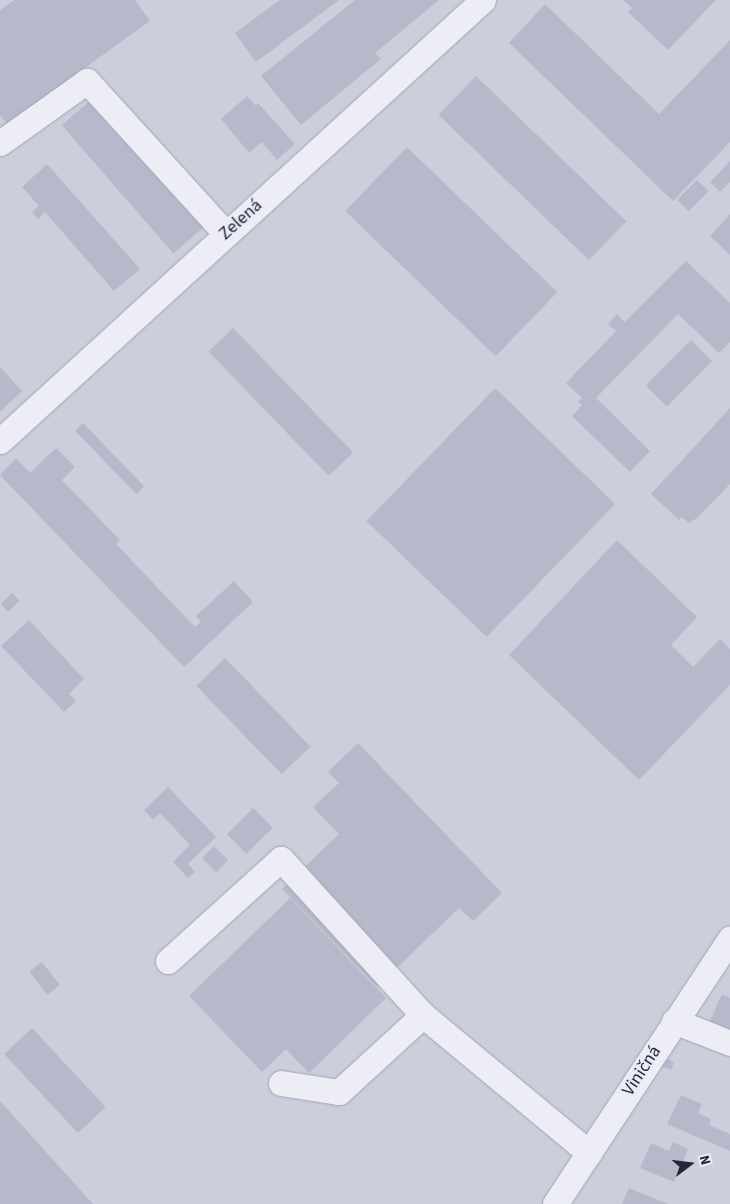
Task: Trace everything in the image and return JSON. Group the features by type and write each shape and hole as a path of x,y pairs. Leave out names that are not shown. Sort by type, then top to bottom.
{"street":[{"name":"Zelená","path":"0,441 483,0"},
{"path":"0,143 87,81 226,234"},
{"path":"168,961 281,859 423,1015 589,1153"},
{"name":"Viničná","path":"555,1204 730,939"},
{"path":"281,1083 339,1092 423,1015"},
{"path":"674,1022 730,1043"}],"shaded area":[{"path":"0,0 730,0 730,1204 0,1204"}],"building":[{"path":"14,0 135,0 150,21 7,124 0,115 0,10"},
{"path":"280,0 339,0 256,62 235,33"},
{"path":"355,0 439,0 375,53 381,59 301,125 261,76"},
{"path":"623,0 716,0 668,50 628,12 632,8"},
{"path":"545,4 659,114 730,40 730,142 673,201 509,43"},
{"path":"476,76 626,221 589,260 438,115"},
{"path":"247,96 256,106 258,103 295,144 277,160 262,142 249,153 221,119"},
{"path":"92,99 204,227 173,254 62,125"},
{"path":"407,147 557,292 496,356 345,211"},
{"path":"730,161 730,182 720,192 710,182"},
{"path":"47,164 140,269 114,291 45,212 38,219 32,212 39,206 22,187"},
{"path":"697,180 708,191 689,211 677,200"},
{"path":"730,214 730,255 710,236"},
{"path":"686,261 730,303 730,342 719,353 678,314 596,398 650,451 630,472 572,416 582,405 578,402 582,398 566,383 616,331 608,324 617,314 625,322"},
{"path":"233,328 353,452 329,476 209,352"},
{"path":"691,340 712,361 667,406 646,385"},
{"path":"0,367 22,391 0,412"},
{"path":"495,388 615,504 487,637 366,521"},
{"path":"730,408 730,484 697,518 689,523 682,517 679,520 651,494"},
{"path":"83,423 144,486 136,494 75,431"},
{"path":"56,448 75,467 62,480 120,540 116,544 195,627 201,622 196,616 234,581 253,602 184,667 0,475 16,458 30,473"},
{"path":"617,540 697,617 671,645 693,667 720,639 730,649 730,685 639,780 509,655"},
{"path":"12,593 20,601 8,612 1,604"},
{"path":"29,620 84,679 69,694 76,701 64,712 1,646"},
{"path":"225,658 310,746 282,774 196,686"},
{"path":"358,743 502,893 473,921 459,908 377,987 282,889 339,834 313,807 339,783 328,772"},
{"path":"168,787 216,837 188,864 195,872 188,878 173,862 190,845 160,813 153,820 144,810"},
{"path":"253,808 273,828 247,854 227,834"},
{"path":"214,846 228,860 216,872 202,858"},
{"path":"290,898 386,998 309,1073 286,1049 262,1072 189,996"},
{"path":"42,962 60,985 47,995 29,972"},
{"path":"722,994 730,998 730,1030 710,1021"},
{"path":"32,1028 106,1107 78,1133 4,1054"},
{"path":"665,1058 674,1062 671,1070 660,1066"},
{"path":"681,1095 702,1104 698,1113 711,1119 709,1125 730,1134 730,1151 667,1124"},
{"path":"0,1101 93,1204 0,1204"},
{"path":"673,1142 688,1149 674,1182 640,1168 651,1143 669,1151"},
{"path":"629,1188 668,1204 622,1204"}]}
